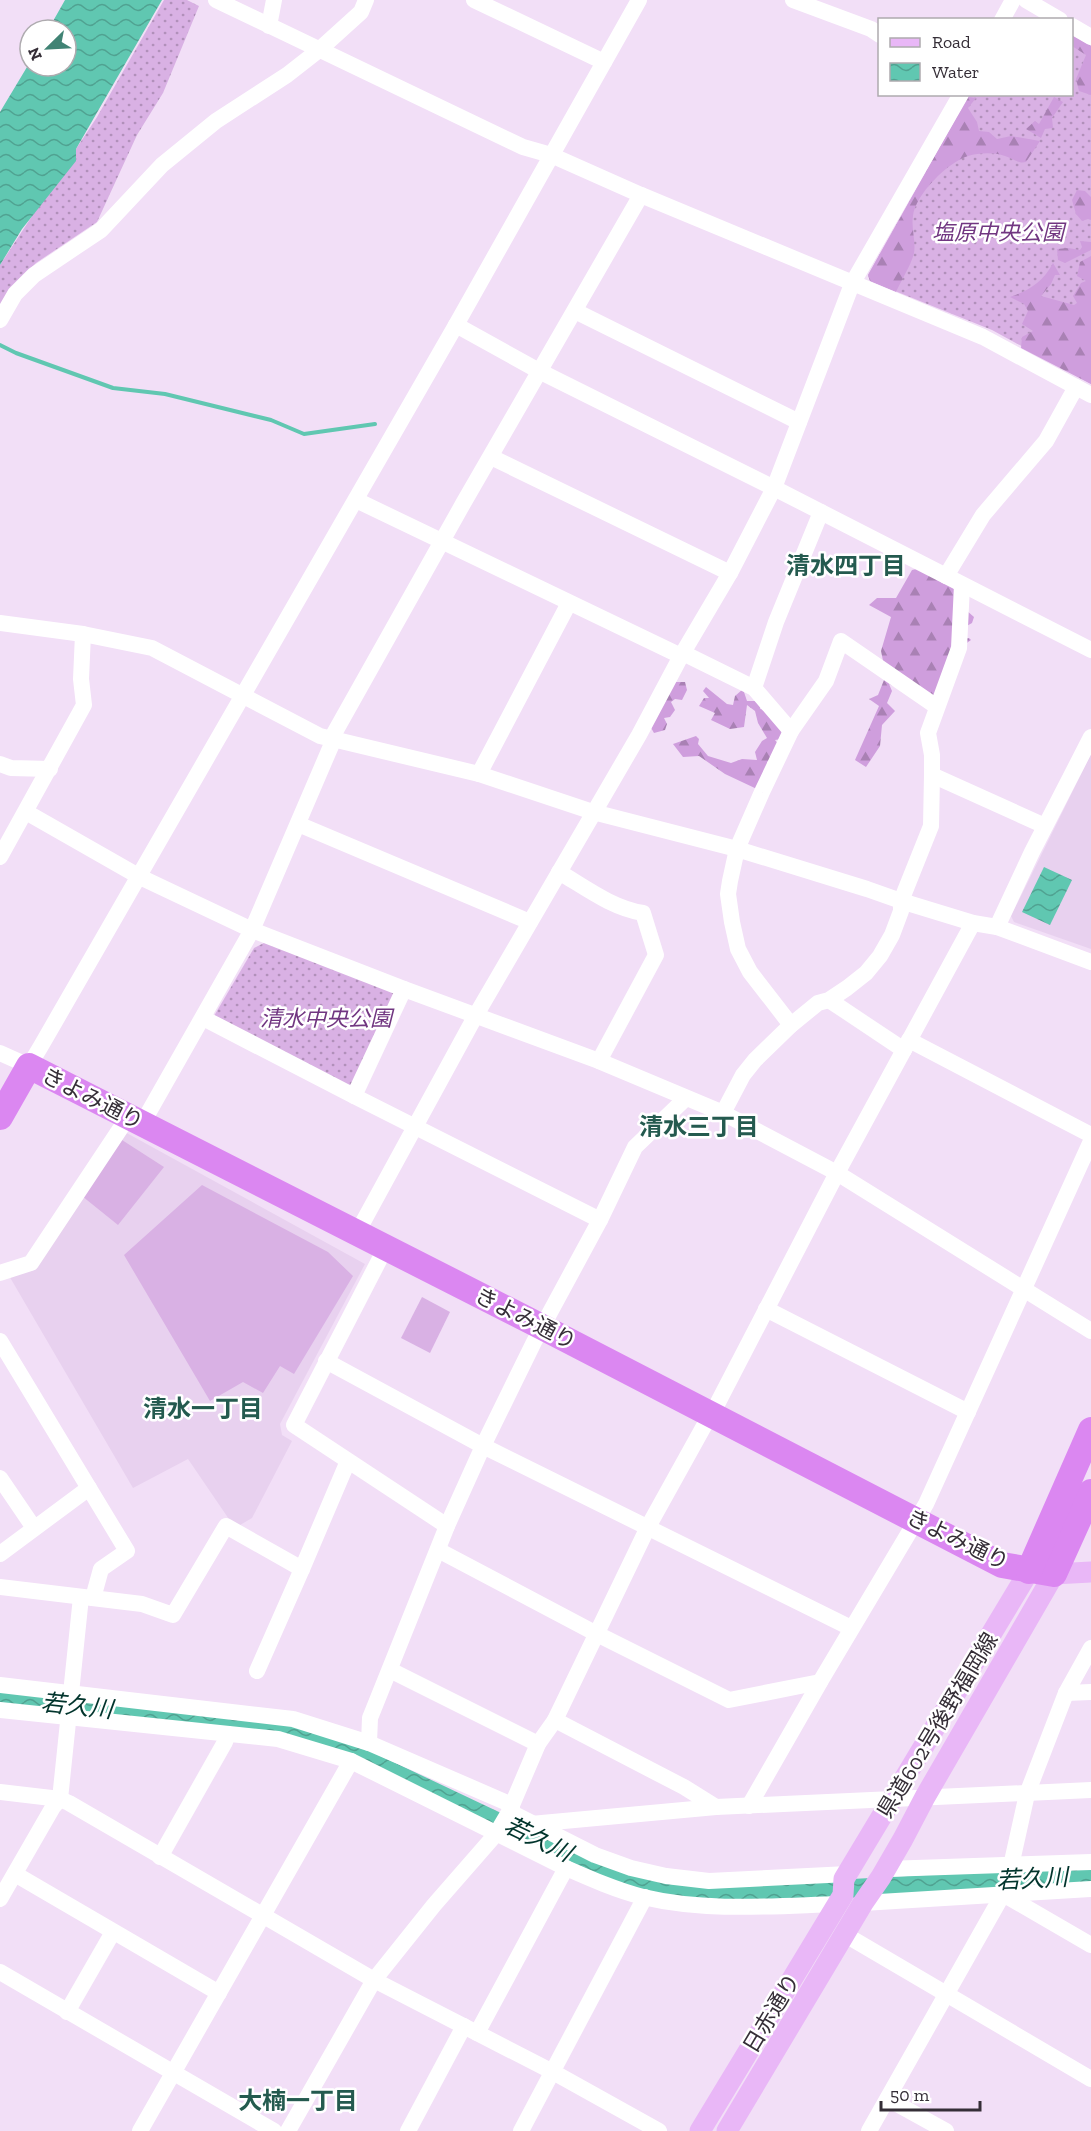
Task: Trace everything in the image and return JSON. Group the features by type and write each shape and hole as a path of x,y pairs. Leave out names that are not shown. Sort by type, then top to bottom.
{"highway":[{"path":"0,1117 29,1066"},
{"name":"きよみ通り","path":"29,1066 712,1414 1002,1565 1042,1572"},
{"path":"1042,1572 1091,1430"},
{"path":"1042,1572 1091,1492"}],"main road":[{"path":"1042,1572 1091,1572"},
{"name":"県道602号後野福岡線","path":"863,1903 884,1873 1042,1572"},
{"name":"県道602号後野福岡線","path":"843,1888 893,1799 1042,1572"},
{"name":"日赤通り","path":"700,2131 843,1888"},
{"name":"日赤通り","path":"727,2131 863,1903"}],"street":[{"path":"216,0 523,147 551,155 983,338 1091,395"},
{"path":"269,26 274,0"},
{"path":"0,320 15,294 34,275 101,230 162,165 216,121 287,75 319,50 361,12 366,0"},
{"path":"474,0 604,62"},
{"path":"29,1066 356,500 639,0"},
{"path":"793,0 871,29 878,34"},
{"path":"1003,18 1013,0"},
{"path":"1026,0 1057,18"},
{"path":"1073,27 1091,37"},
{"path":"357,1233 476,1015 639,735 730,573 774,488 852,284 960,96"},
{"path":"0,1273 31,1263 135,1120 203,1018 252,930 332,739 641,195"},
{"path":"575,311 799,422"},
{"path":"456,325 539,371 1091,650"},
{"path":"946,576 982,515 1046,441 1076,387"},
{"path":"491,457 730,573"},
{"path":"356,500 569,603 754,688 790,731"},
{"path":"754,688 776,622 821,512"},
{"path":"723,1113 743,1075 755,1060 791,1025 818,1003 829,1000 866,973 880,956 892,934 902,911 901,901 931,826 932,755 928,733 959,648 962,585"},
{"path":"479,774 569,603"},
{"path":"0,623 83,634 152,648 320,736 479,774 593,812 737,849 901,901 997,927 1091,962"},
{"path":"0,857 84,705 81,679 83,634"},
{"path":"791,1025 750,972 738,949 728,894 737,849 790,731 826,681 841,641 937,707"},
{"path":"997,927 1091,737"},
{"path":"0,764 11,768 50,769"},
{"path":"932,776 1045,826"},
{"path":"26,812 140,877 252,930 599,1061 723,1113 837,1173 1091,1331"},
{"path":"298,824 530,922"},
{"path":"559,872 613,904 643,913 656,955 599,1061"},
{"path":"288,2131 374,1980 434,1905 498,1833 511,1808 537,1744 555,1720 648,1527 712,1414 837,1173 973,922"},
{"path":"354,1096 404,989"},
{"path":"829,1000 906,1045 1091,1135"},
{"path":"203,1018 600,1220"},
{"name":"きよみ通り","path":"0,1053 29,1066"},
{"path":"369,1743 370,1718 447,1526 483,1446 542,1327 600,1220 635,1147 686,1098"},
{"path":"749,1806 851,1628 926,1504 1091,1141"},
{"path":"386,1247 294,1425 447,1526"},
{"path":"766,1309 968,1412"},
{"path":"0,1341 127,1551 101,1569 87,1598 71,1692 60,1799 53,1807 0,1899"},
{"path":"326,1361 483,1446 851,1628"},
{"path":"257,1671 348,1461"},
{"path":"0,1478 34,1528"},
{"path":"0,1554 89,1488"},
{"path":"0,1587 142,1604 173,1615 226,1526 302,1569"},
{"path":"438,1550 595,1633 729,1700 820,1682"},
{"path":"1011,1866 1027,1794 1066,1693 1091,1648"},
{"path":"390,1670 537,1744"},
{"path":"0,1685 292,1719 369,1743 511,1808 512,1813 529,1824 614,1862 666,1876 709,1881 843,1888"},
{"path":"1066,1693 1091,1692"},
{"path":"0,1710 278,1739 351,1761 566,1868 602,1884 645,1897 739,1907 843,1888"},
{"path":"555,1720 684,1787 716,1807"},
{"path":"160,1857 228,1734"},
{"path":"140,2131 351,1761"},
{"path":"498,1833 529,1824 716,1807 1091,1790"},
{"path":"0,1792 60,1799 374,1980 553,2072 659,2131"},
{"path":"884,1873 1091,1862"},
{"path":"408,2131 566,1868"},
{"path":"15,1874 219,1992"},
{"path":"863,1903 1091,1889"},
{"path":"1003,1894 1091,1945"},
{"path":"869,2131 1003,1894"},
{"path":"521,2131 645,1897"},
{"path":"67,2012 113,1932"},
{"path":"844,1934 1091,2079"},
{"path":"0,1972 274,2131"},
{"path":"888,2098 946,2131"}],"shaded area":[{"path":"1091,754 1091,949 1014,922 1011,916"},
{"path":"123,1131 365,1264 280,1424 282,1435 292,1441 252,1518 235,1528 188,1459 133,1488 8,1274 37,1266"}],"green space":[{"path":"164,0 187,0 199,6 163,93 137,135 97,222 36,263 13,286 0,308 0,265 97,117"},
{"name":"塩原中央公園","path":"1073,36 1091,46 1091,384 992,330 870,281 868,275 968,96 1073,96"},
{"path":"1073,36 1091,46 1091,95 1079,91 1076,79 1086,55 1073,47"},
{"path":"968,97 976,98 968,108 977,122 979,131 989,132 997,139 1011,136 1040,141 1026,162 1018,162 996,154 977,154 960,159 942,172 926,189 915,208 914,253 896,292 870,281 868,275"},
{"path":"1054,97 1063,102 1052,118 1053,128 1045,129 1041,138 1026,129 1035,121 1039,124"},
{"path":"1077,190 1085,191 1091,197 1091,220 1082,221 1076,214 1072,200"},
{"path":"1080,241 1091,242 1091,250 1065,263 1058,260 1057,249 1080,250 1082,247"},
{"path":"1091,256 1091,384 1021,348 1022,337 1033,331 1022,324 1028,311 1024,304 1010,297 1035,284 1053,263 1060,275 1055,275 1041,296 1074,305 1077,303 1073,296 1081,283 1086,281 1077,276 1080,262"},
{"path":"921,568 944,572 966,610 974,617 972,623 965,627 963,639 971,640 964,645 933,705 889,684 892,691 887,703 895,711 882,725 880,746 866,767 855,760 879,706 869,699 878,695 886,675 881,651 891,617 869,605 877,598 896,598 912,570"},
{"path":"675,682 685,682 687,690 682,700 675,699 671,702 675,710 670,717 664,718 667,724 665,730 654,733 650,726"},
{"path":"706,687 727,704 733,705 735,696 743,689 747,701 756,701 761,705 760,709 772,711 785,728 781,739 775,740 778,744 767,762 769,777 759,790 725,774 699,756 683,757 673,744 696,736 699,739 698,744 708,756 731,763 742,759 757,760 755,752 762,741 767,738 758,723 755,711 747,705 744,727 730,729 711,720 715,713 699,706 704,698 709,698 703,691"},
{"name":"清水中央公園","path":"266,942 397,993 352,1089 214,1016 254,948"},
{"path":"122,1140 164,1167 118,1225 82,1196"},
{"path":"202,1185 328,1252 353,1276 294,1374 280,1366 263,1393 243,1382 210,1401 124,1255"},
{"path":"422,1297 450,1312 430,1353 401,1338"}],"water":[{"path":"65,0 162,0 76,149 76,161 22,229 0,265 0,112 20,78 78,78 78,18 55,18"},
{"path":"1044,867 1072,880 1050,925 1022,912"},
{"name":"若久川","path":"0,1689 279,1722 368,1750 594,1857 631,1871 815,1881 1091,1866 1091,1886 739,1903 646,1895 277,1733 0,1705"}],"waterway":[{"path":"0,345 113,388 165,394 271,420 304,434 375,424"}],"district":[{"name":"清水四丁目","path":"846,566"},
{"name":"清水三丁目","path":"699,1127"},
{"name":"清水一丁目","path":"203,1409"},
{"name":"大楠一丁目","path":"298,2101"}]}
